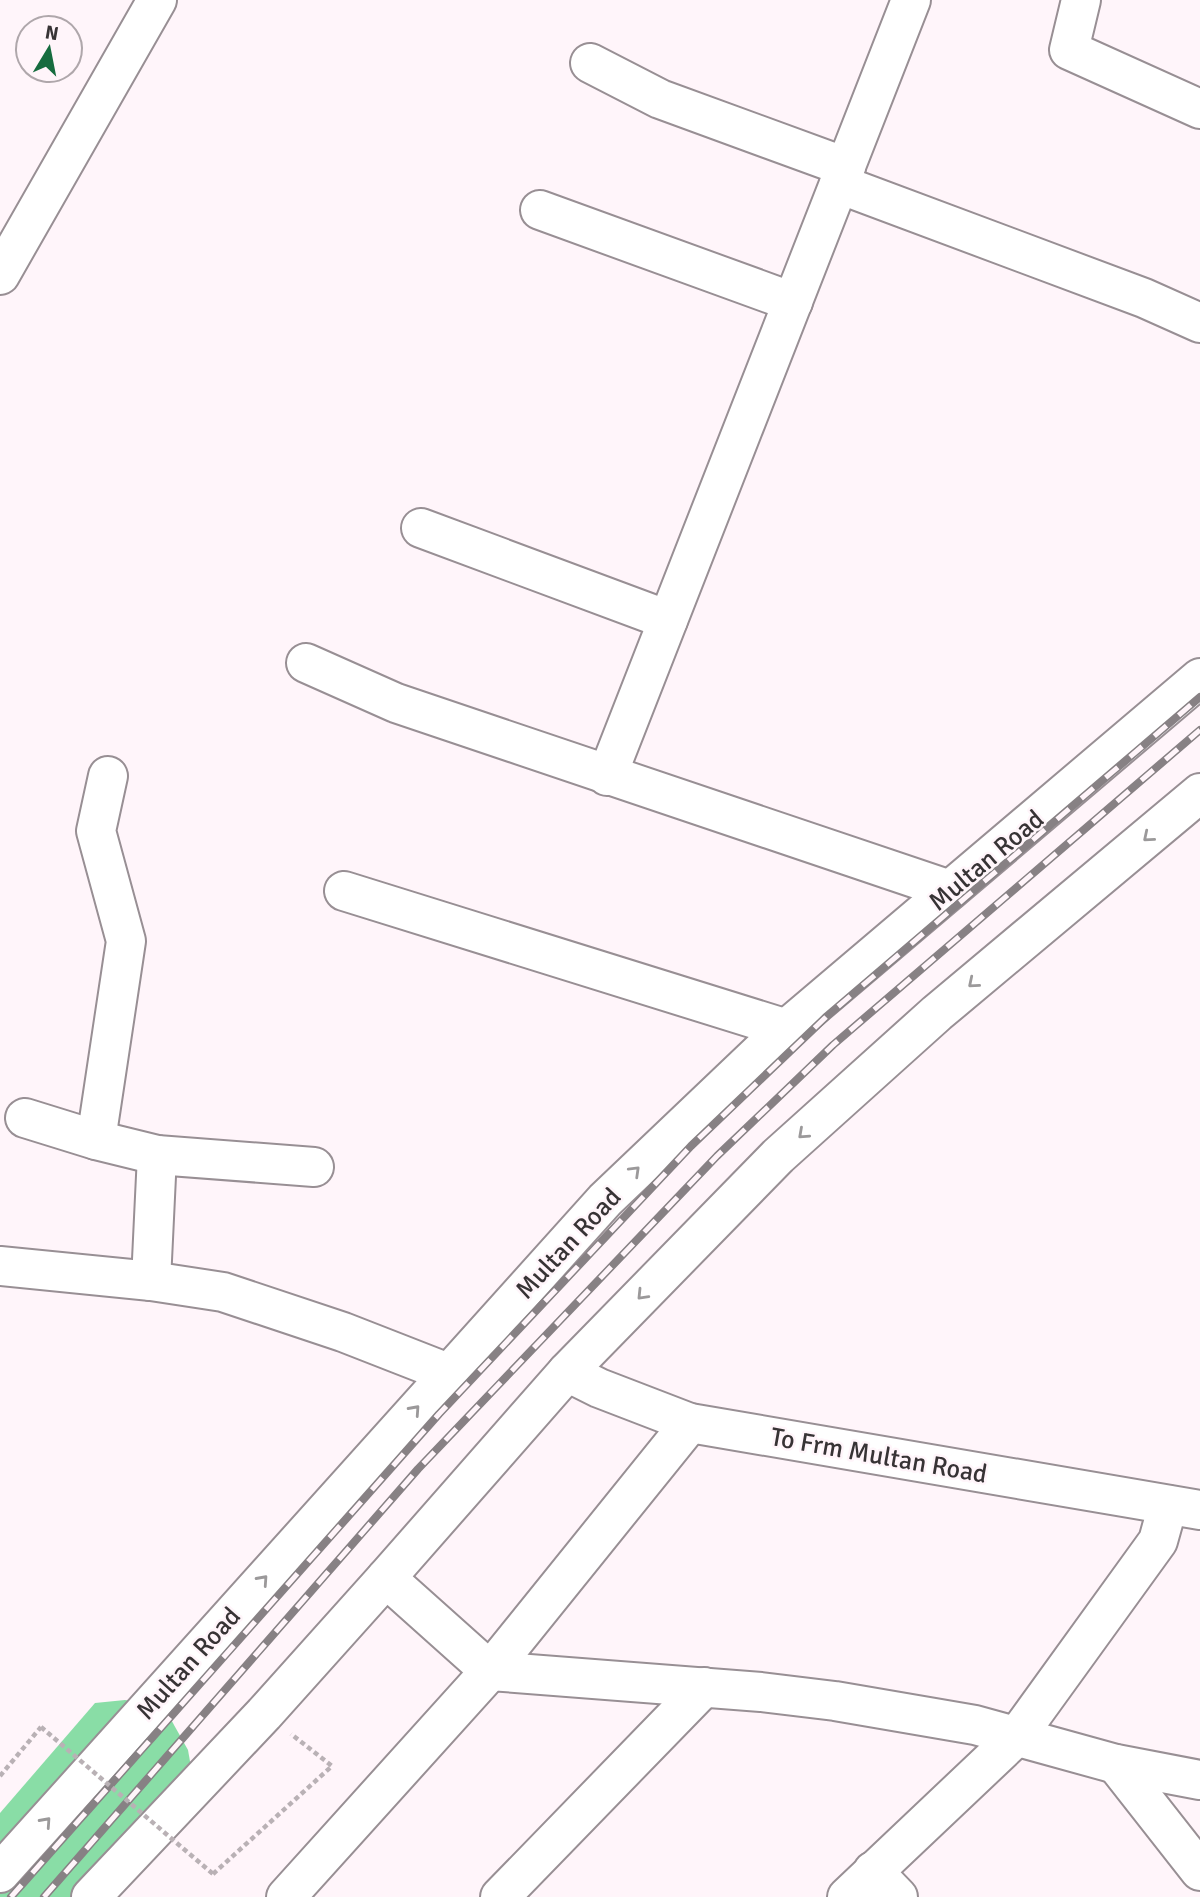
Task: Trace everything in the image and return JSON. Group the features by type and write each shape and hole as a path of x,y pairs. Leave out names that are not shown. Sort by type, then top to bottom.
{"street":[{"path":"0,275 156,0"},
{"path":"607,776 911,0"},
{"path":"1081,0 1069,50 1200,109"},
{"path":"590,63 660,99 1200,323"},
{"path":"540,210 793,302"},
{"path":"421,528 668,620"},
{"path":"306,663 396,704 950,890"},
{"name":"Multan Road","path":"0,1873 605,1200 772,1041 1200,678"},
{"path":"96,1140 126,941 96,831 108,776"},
{"path":"91,1897 264,1714 567,1372 778,1156 937,1013 1200,793"},
{"path":"344,891 788,1028"},
{"path":"25,1118 156,1155 313,1167"},
{"path":"151,1281 156,1155"},
{"path":"0,1266 151,1281 223,1292 343,1332 448,1373"},
{"name":"To Frm Multan Road","path":"567,1372 599,1388 690,1423 1184,1508"},
{"path":"286,1897 491,1671 690,1423"},
{"path":"847,1897 886,1884 1017,1736 1184,1508"},
{"path":"386,1578 491,1671 761,1692 835,1702 975,1725 1116,1764 1200,1780"},
{"path":"500,1897 704,1687"},
{"path":"1116,1764 1200,1871"}],"path":[{"path":"0,1776 41,1727 212,1874 332,1766 264,1714"}],"building":[{"path":"125,1700 155,1705 169,1716 188,1750 191,1767 111,1897 0,1897 0,1813 95,1703"}],"railway":[{"path":"11,1897 439,1414 691,1146 827,1016 1200,697"},
{"path":"44,1897 418,1469 717,1156 833,1045 1200,730"}]}
